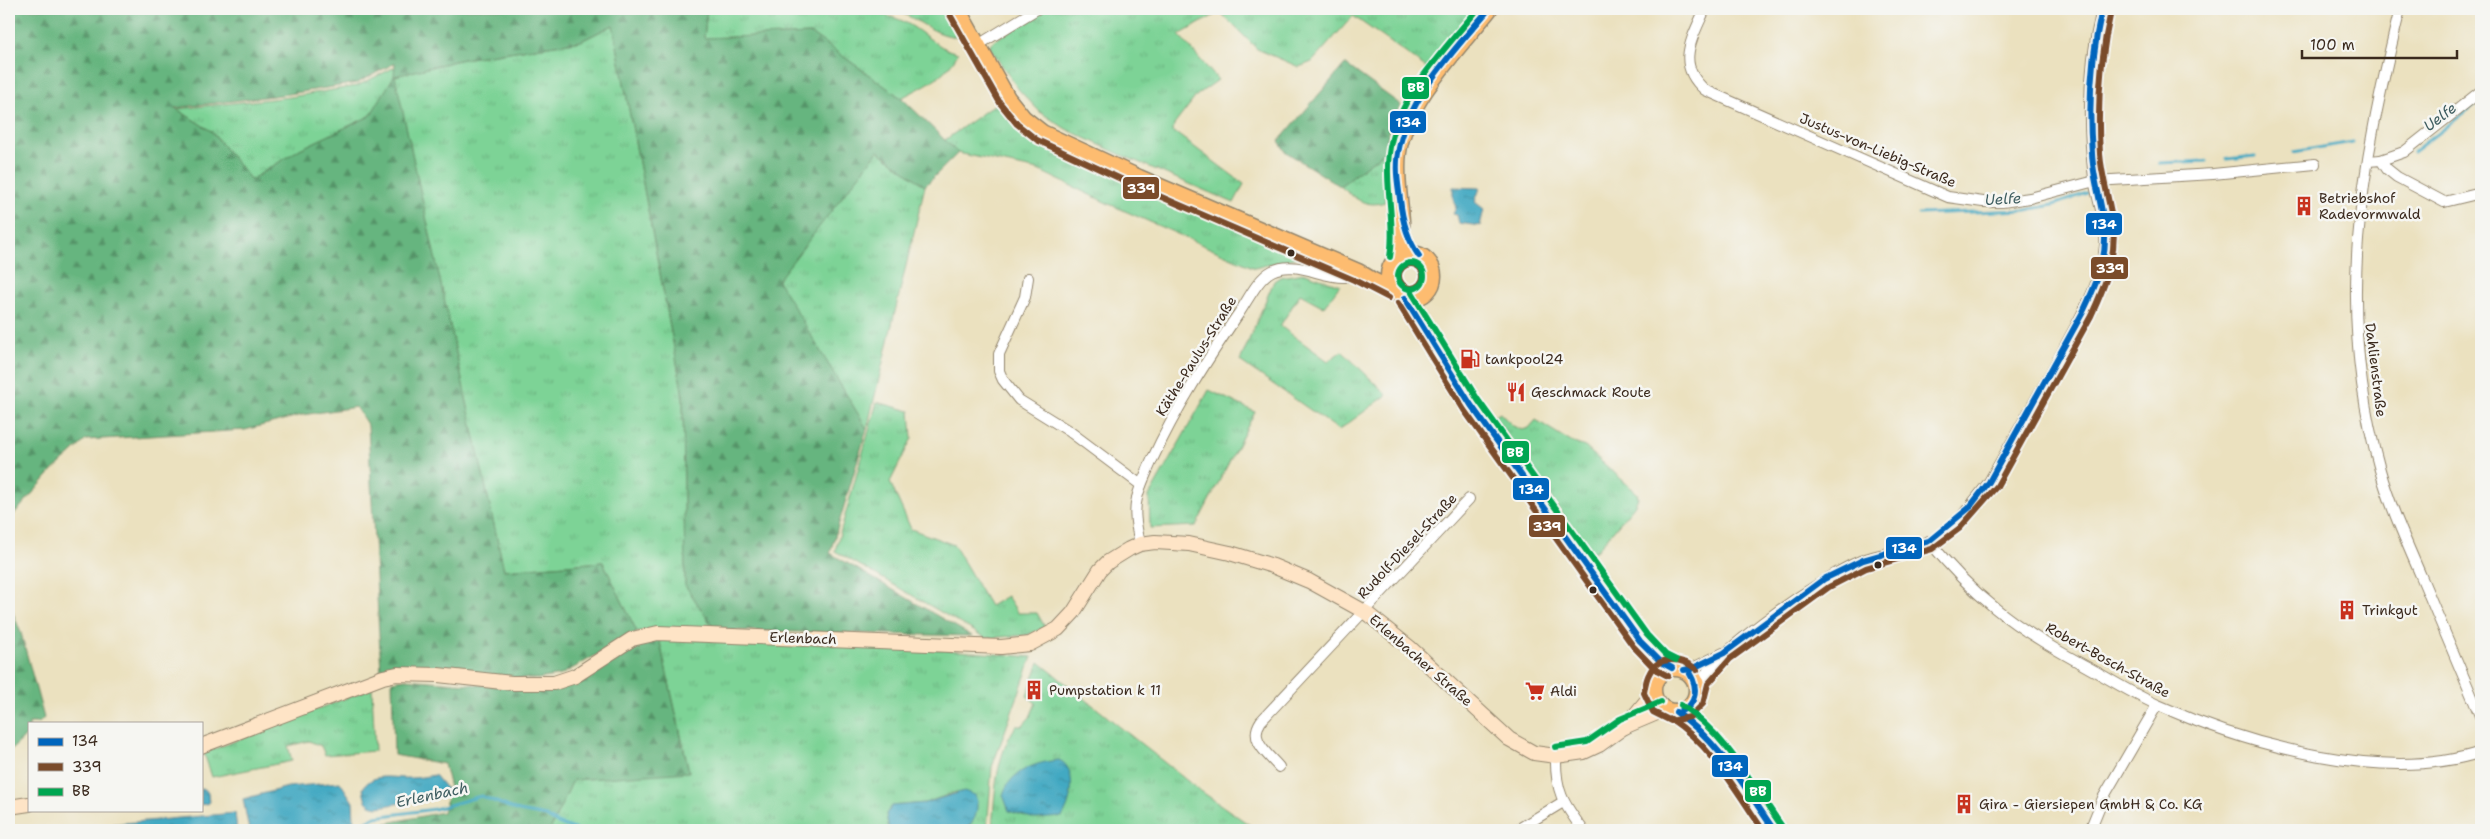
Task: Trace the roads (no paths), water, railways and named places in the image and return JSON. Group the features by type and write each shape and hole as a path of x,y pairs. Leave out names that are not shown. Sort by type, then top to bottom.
{"main road":[{"path":"957,9 1012,106 1022,118 1042,133 1139,178 1355,270 1373,282 1399,294 1416,298 1425,294 1432,284 1433,275 1430,265 1414,249 1402,220"},
{"path":"1489,9 1429,87 1407,124 1398,152 1397,169 1402,220 1389,280 1428,333 1437,354 1471,406 1640,641 1661,662 1693,677 1696,708 1715,747 1774,830"},
{"path":"1355,270 1378,273 1408,254 1419,256"},
{"path":"1425,294 1428,333"},
{"path":"1640,641 1654,686 1656,703 1691,723 1715,747"},
{"path":"1654,686 1662,672 1678,669"},
{"path":"1670,711 1685,710 1696,694"}],"street":[{"path":"978,45 1037,9"},
{"name":"Justus-von-Liebig-Straße","path":"1705,9 1688,51 1688,68 1695,82 1713,94 1948,197 1983,202 2002,202 2030,198 2095,181 2214,174 2314,164"},
{"path":"1678,669 1691,669 1724,653 1824,579 1863,560 1929,541 1969,508 1989,482 2088,302 2096,284 2105,244 2102,208 2095,181 2089,101 2092,56 2102,9"},
{"name":"Dahlienstraße","path":"2400,9 2368,161 2358,229 2355,272 2358,362 2367,418 2380,472 2403,534 2481,718"},
{"path":"2368,161 2382,160 2404,152 2481,91"},
{"path":"2382,160 2387,169 2396,177 2444,202 2481,193"},
{"name":"Käthe-Paulus-Straße","path":"1140,544 1135,516 1136,500 1141,485 1180,404 1224,335 1266,277 1271,272 1291,267 1334,278 1346,277 1355,270"},
{"path":"1028,278 1026,297 999,354 999,371 1002,380 1019,400 1069,431 1141,485"},
{"name":"Rudolf-Diesel-Straße","path":"1279,767 1260,746 1256,733 1258,727 1469,499"},
{"name":"Robert-Bosch-Straße","path":"1929,541 1948,566 1996,609 2072,658 2157,704 2236,733 2282,747 2334,758 2399,764 2429,762 2481,752"},
{"name":"Erlenbacher Straße","path":"921,642 1010,647 1030,644 1049,636 1073,613 1100,570 1108,562 1140,544 1188,544 1248,558 1309,581 1365,612 1409,646 1509,739 1534,753 1556,756 1578,754 1590,750 1624,728 1670,711"},
{"name":"Erlenbach","path":"202,746 383,676 397,674 438,676 540,684 565,681 632,639 658,632 921,642"},
{"path":"1696,694 1700,680 1724,653"},
{"name":"Erlenbacher Straße","path":"1624,728 1646,704 1654,686"},
{"path":"2090,830 2103,798 2157,704"},
{"path":"1556,756 1557,787 1563,802 1583,830"},
{"path":"1517,830 1563,802"},
{"path":"9,807 28,804"}],"water":[{"path":"1453,187 1480,188 1475,202 1484,209 1480,226 1459,223 1457,215 1453,214 1456,208 1453,198"},
{"path":"1059,760 1069,770 1071,778 1070,795 1066,811 1062,817 1035,819 1009,811 1003,795 1011,780 1025,769"},
{"path":"435,775 449,792 442,796 378,807 370,805 365,799 363,788 373,779 384,777 414,778"},
{"path":"340,782 353,802 354,820 342,830 249,830 243,799 288,787"},
{"path":"202,789 205,789 208,793 209,803 202,805"},
{"path":"964,791 975,795 977,805 973,821 965,828 945,832 889,830 886,814 892,806 925,803"},
{"path":"235,813 237,830 107,830 113,824"}],"waterway":[{"name":"Uelfe","path":"2413,152 2481,100"},
{"name":"Uelfe","path":"2293,152 2353,142"},
{"name":"Uelfe","path":"2227,159 2255,156"},
{"name":"Uelfe","path":"2159,163 2206,161"},
{"name":"Uelfe","path":"1918,214 2026,210 2053,205 2087,193"},
{"name":"Erlenbach","path":"348,830 375,817 435,809 481,796 519,811 546,816 557,823 577,830"}],"place":[{"name":"Betriebshof Radevormwald","path":"2304,206"},
{"name":"tankpool24","path":"1470,359"},
{"name":"Geschmack Route","path":"1516,392"},
{"name":"Trinkgut","path":"2347,610"},
{"name":"Pumpstation k 11","path":"1034,690"},
{"name":"Aldi","path":"1535,691"},
{"name":"Gira - Giersiepen GmbH & Co. KG","path":"1964,804"}]}
